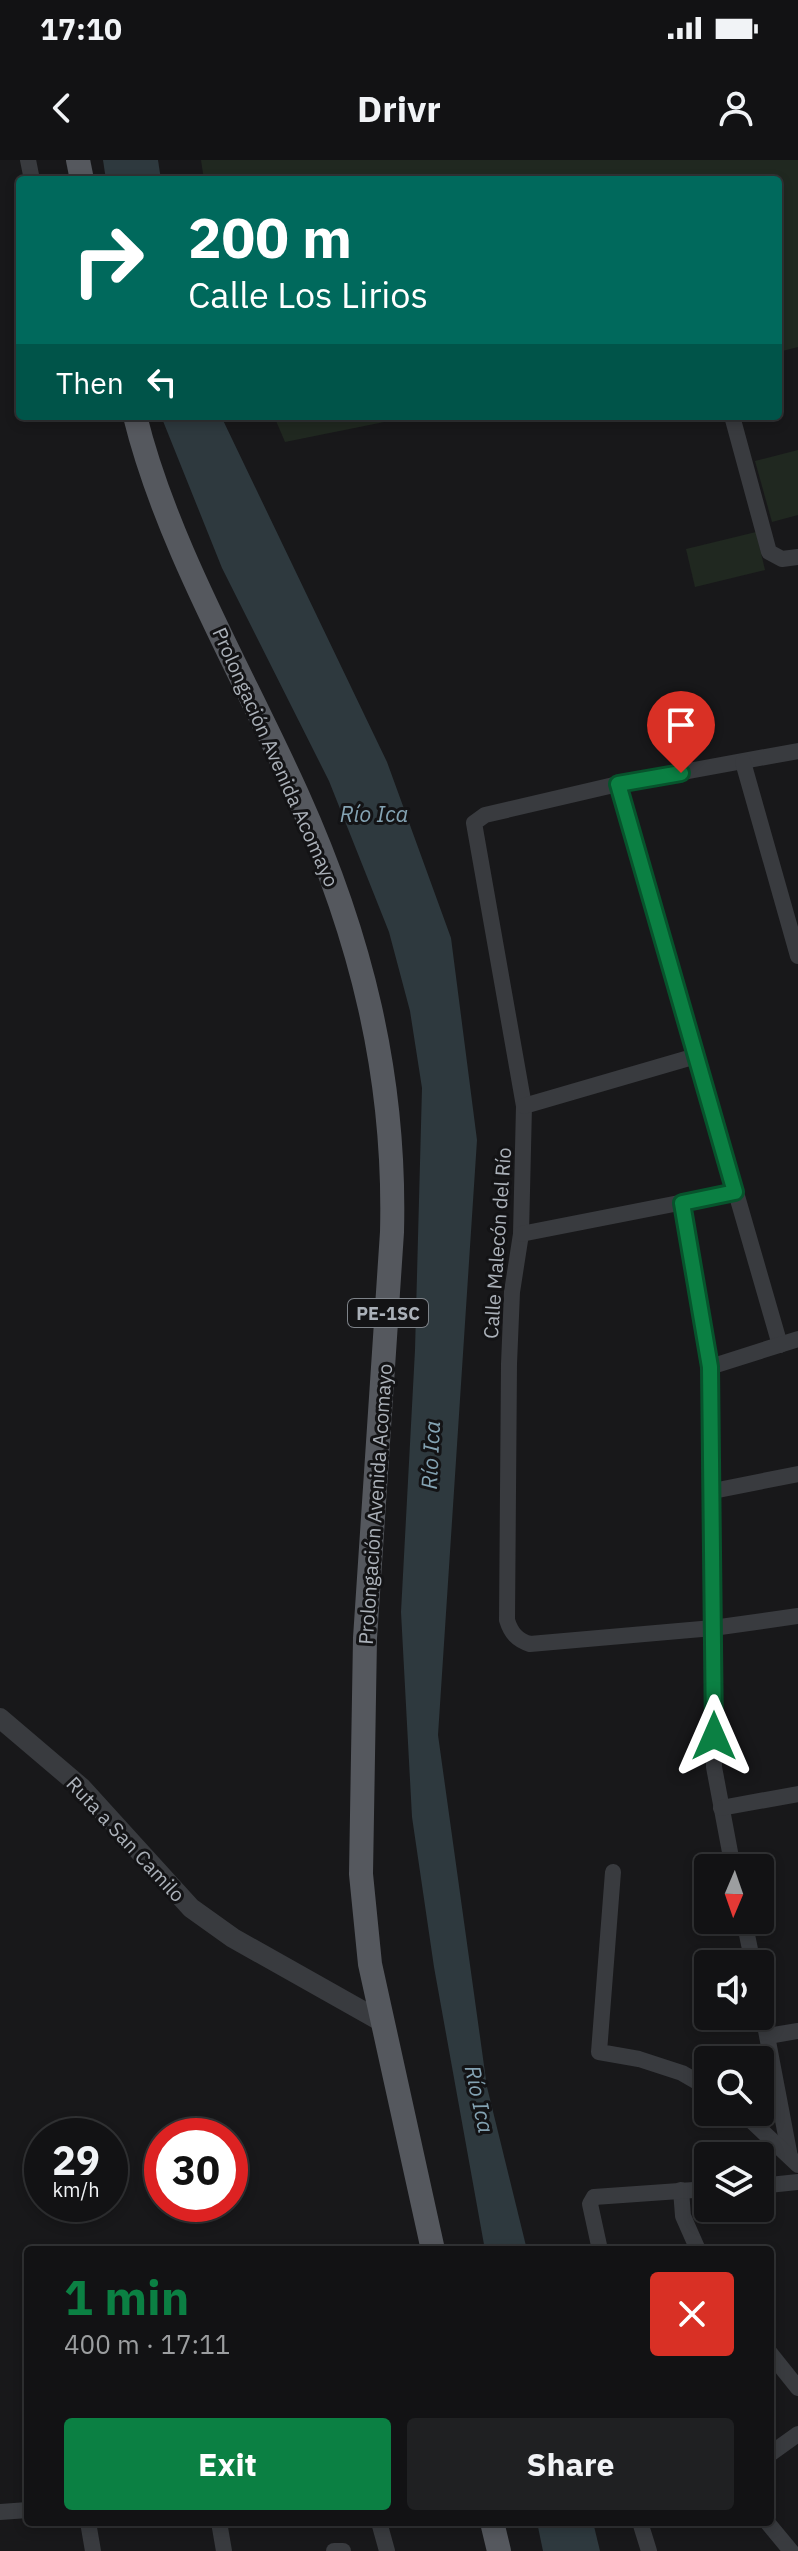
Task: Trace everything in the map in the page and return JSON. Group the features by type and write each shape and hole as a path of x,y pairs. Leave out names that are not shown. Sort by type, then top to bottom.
{"main road":[{"name":"Prolongación Avenida Acomayo","path":"136,420 159,490 186,554 330,873 368,992 388,1092 393,1175 392,1232 366,1625 360,1812 365,1928 432,2246"},
{"path":"493,2526 499,2551"}],"street":[{"path":"733,420 769,552 782,559 798,557"},
{"path":"780,1345 618,784 798,751"},
{"path":"743,762 798,956"},
{"name":"Calle Malecón del Río","path":"618,784 485,815 474,823 524,1106 521,1234 512,1292 509,1364 507,1620 514,1635 530,1644 713,1628"},
{"path":"524,1106 696,1056"},
{"path":"521,1234 735,1192"},
{"path":"682,1203 710,1367 714,1767 730,1854"},
{"path":"710,1367 798,1339"},
{"path":"713,1491 798,1474"},
{"path":"713,1628 798,1616"},
{"name":"Ruta a San Camilo","path":"0,1718 81,1787 191,1908 233,1938 384,2023"},
{"path":"721,1808 798,1794"},
{"path":"613,1872 597,2047 603,2055 639,2059 668,2068 694,2081"},
{"path":"767,2030 794,2161"},
{"path":"768,2036 798,2031"},
{"path":"757,2126 794,2161"},
{"path":"774,2185 798,2182"},
{"path":"681,2190 683,2216 696,2246"},
{"path":"599,2246 590,2210 594,2197 694,2190"},
{"path":"774,2358 798,2388"},
{"path":"774,2451 798,2434"},
{"path":"0,2512 24,2510"},
{"path":"89,2526 93,2551"},
{"path":"220,2526 224,2551"},
{"path":"380,2526 387,2551"},
{"path":"641,2526 649,2551"},
{"path":"770,2526 791,2551"},
{"path":"334,2551 343,2551"}],"shaded area":[{"path":"201,160 798,160 798,347 782,351 782,176 203,176"},
{"path":"276,420 394,420 285,442"},
{"path":"798,450 798,515 772,522 755,461"},
{"path":"756,532 765,570 695,587 686,549"}],"water":[{"path":"103,160 158,160 160,176 105,176"},
{"name":"Río Ica","path":"163,420 223,420 387,762 451,938 477,1140 438,1735 487,2087 526,2246 484,2246 434,1967 412,1817 401,1612 415,1350 422,1088 410,1011 389,932 329,781 222,568"},
{"path":"538,2526 594,2526 600,2551 543,2551"}],"route":[{"path":"681,773 618,784 735,1192 682,1203 710,1367 714,1736"}]}
